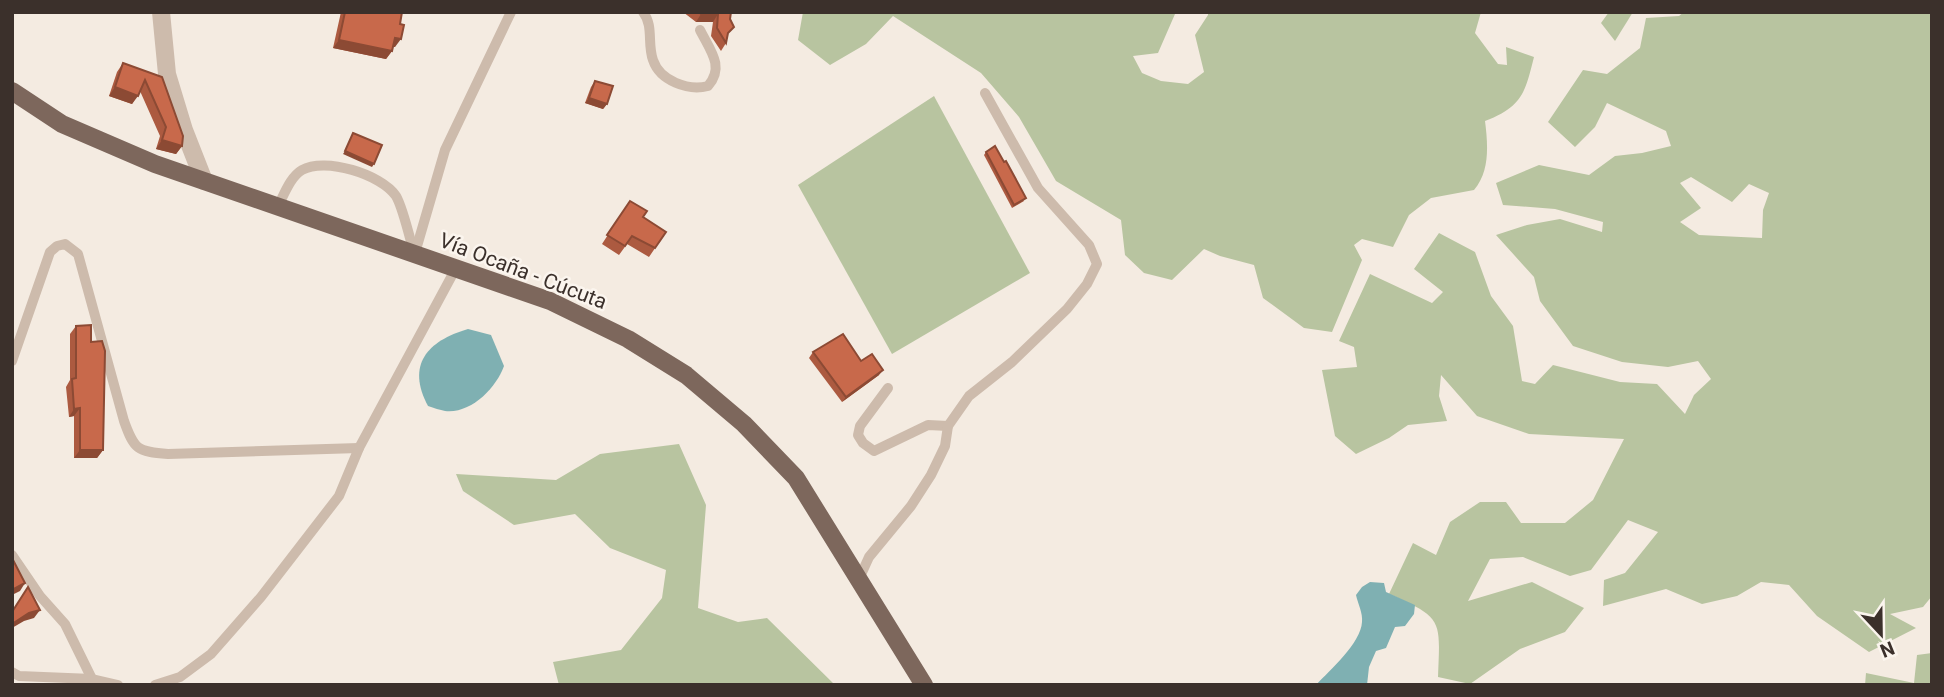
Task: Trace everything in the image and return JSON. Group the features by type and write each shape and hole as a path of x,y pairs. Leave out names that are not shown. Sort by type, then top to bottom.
{"main road":[{"name":"Vía Ocaña - Cúcuta","path":"12,91 62,124 155,164 550,301 628,338 686,375 744,424 796,478 924,685"}],"street":[{"path":"161,12 167,74 184,130 204,181"}],"lane":[{"path":"415,253 445,150 511,12"},
{"path":"643,12 649,26 653,61 662,74 695,90 708,86 717,73 716,64 700,30"},
{"path":"859,579 869,558 911,506 931,475 945,446 948,426 969,396 1012,362 1067,309 1087,285 1097,264 1089,245 1038,188 985,93"},
{"path":"278,206 292,179 302,170 322,165 342,167 384,186 396,196 415,253"},
{"path":"12,361 50,252 65,244 78,254 132,444 145,453 168,454 359,448"},
{"path":"155,685 180,677 211,654 339,496 359,448 456,268"},
{"path":"888,388 860,426 858,435 868,448 874,451 928,425 948,426"},
{"path":"12,555 40,596 65,624 92,679"},
{"path":"12,672 29,677 92,679 118,685"}],"green space":[{"path":"803,12 1173,12 1175,14 1158,53 1133,56 1142,73 1161,81 1188,84 1204,72 1195,35 1208,12 1481,12 1475,33 1498,64 1507,65 1506,47 1534,57 1520,97 1507,110 1485,121 1485,166 1474,190 1431,198 1409,215 1393,247 1362,239 1354,245 1362,260 1332,332 1304,328 1263,298 1254,265 1204,249 1172,280 1144,273 1125,255 1121,220 1056,181 1019,117 981,73 893,16 866,44 830,65 798,40"},
{"path":"1609,12 1633,12 1615,41 1601,23"},
{"path":"1684,12 1932,12 1932,596 1923,607 1890,614 1916,628 1869,652 1817,616 1789,585 1761,582 1737,596 1702,604 1666,589 1603,606 1604,580 1625,573 1658,532 1628,520 1591,570 1570,576 1523,557 1490,559 1468,601 1532,582 1584,608 1565,632 1520,649 1470,684 1438,677 1439,643 1435,623 1420,609 1389,594 1413,543 1436,555 1450,522 1480,502 1506,502 1521,523 1565,523 1593,500 1624,439 1529,434 1477,416 1441,375 1439,396 1447,421 1408,425 1356,454 1335,436 1322,370 1357,367 1354,347 1339,341 1370,274 1432,303 1443,292 1414,269 1439,233 1475,252 1491,296 1513,326 1522,381 1535,384 1553,365 1620,382 1657,384 1685,414 1694,395 1711,379 1698,361 1668,367 1622,362 1573,346 1540,301 1534,277 1496,235 1527,225 1560,219 1602,232 1603,222 1555,209 1503,205 1496,183 1539,165 1589,175 1615,156 1671,146 1666,131 1607,103 1595,127 1575,147 1548,122 1583,70 1607,74 1640,48 1646,18 1679,16","holes":["1691,177 1732,202 1749,184 1769,193 1763,210 1762,238 1699,235 1680,222 1701,208 1680,183"]},
{"path":"934,96 1030,273 892,354 798,185"},
{"path":"679,444 706,505 698,608 738,622 767,618 835,685 559,685 553,662 621,650 662,598 666,570 610,548 575,514 514,525 463,491 456,474 556,480 600,454"},
{"path":"1932,653 1932,685 1865,685 1866,673 1914,683 1917,655"}],"water":[{"path":"468,329 491,335 504,366 500,374 489,391 464,408 445,411 428,406 419,378 424,357 441,340"},
{"path":"1370,582 1384,583 1386,592 1415,605 1414,614 1405,626 1395,627 1386,648 1376,651 1369,667 1367,685 1316,685 1356,639 1362,619 1356,595"}],"building":[{"path":"345,12 402,12 400,24 404,25 401,39 395,38 392,51 339,40"},
{"path":"699,12 731,12 730,19 734,27 728,33 726,43 717,28 718,14"},
{"path":"123,63 162,77 183,136 182,146 162,140 166,127 145,80 138,96 115,87"},
{"path":"595,81 613,86 607,104 589,98"},
{"path":"353,133 382,145 374,164 345,151"},
{"path":"995,146 1026,198 1014,205 986,152"},
{"path":"630,201 647,211 643,217 666,232 655,248 632,236 625,246 607,235"},
{"path":"91,325 91,342 102,341 105,351 103,450 80,450 80,408 74,409 72,379 76,378 76,326"},
{"path":"843,334 861,361 872,354 883,370 846,397 813,352"},
{"path":"12,558 25,583 12,590"},
{"path":"28,587 40,610 29,613 12,624 12,612"}]}
